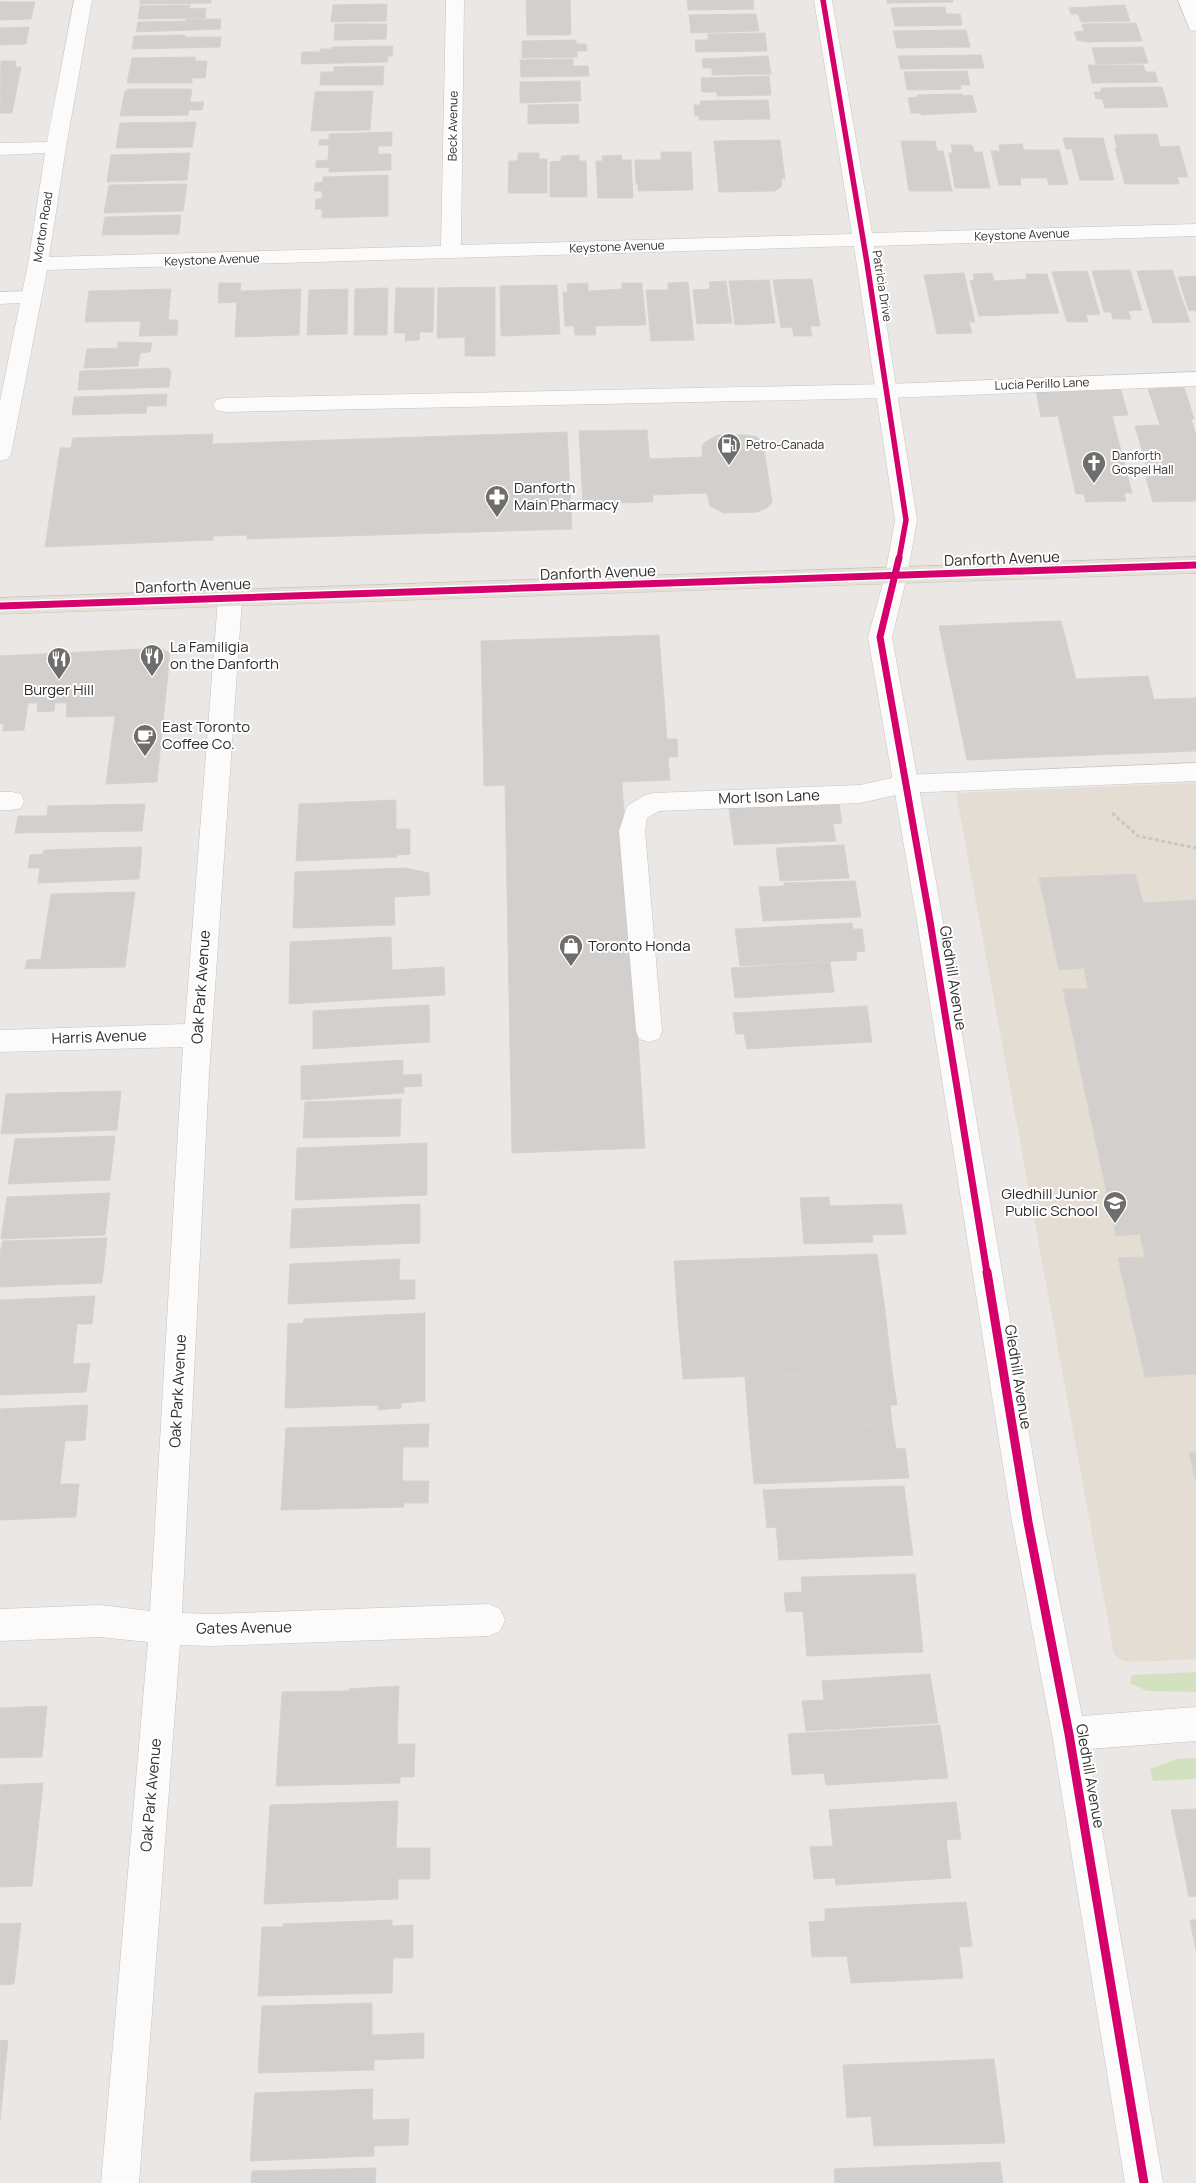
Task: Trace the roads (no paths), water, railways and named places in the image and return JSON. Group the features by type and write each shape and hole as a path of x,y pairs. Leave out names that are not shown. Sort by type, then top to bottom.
{"main road":[{"name":"Danforth Avenue","path":"0,606 1196,565"}],"street":[{"name":"Morton Road","path":"0,454 38,264 56,148 83,0"},
{"name":"Beck Avenue","path":"451,252 455,0"},
{"name":"Patricia Drive","path":"823,0 864,240 906,520 896,576"},
{"path":"1191,6 1196,26"},
{"path":"0,149 56,148"},
{"name":"Keystone Avenue","path":"38,264 1196,230"},
{"path":"0,298 31,297"},
{"name":"Lucia Perillo Lane","path":"224,405 887,391 1196,379"},
{"name":"Gledhill Avenue","path":"896,576 880,637 933,941 1028,1522 1069,1734 1144,2183"},
{"name":"Oak Park Avenue","path":"120,2183 165,1628 198,1035 230,599"},
{"name":"Mort Ison Lane","path":"649,1031 632,831 636,813 654,802 860,794 905,784 1196,772"},
{"name":"Harris Avenue","path":"0,1040 198,1035"},
{"name":"Gates Avenue","path":"0,1625 100,1621 165,1628 211,1630 489,1620"},
{"path":"1069,1734 1196,1724"}],"place":[{"name":"Petro-Canada","path":"729,466"},
{"name":"Danforth Gospel Hall","path":"1094,484"},
{"name":"Danforth Main Pharmacy","path":"497,518"},
{"name":"La Familigia on the Danforth","path":"152,677"},
{"name":"Burger Hill","path":"59,680"},
{"name":"East Toronto Coffee Co.","path":"145,757"},
{"name":"Toronto Honda","path":"571,967"},
{"name":"Gledhill Junior Public School","path":"1115,1224"}]}
